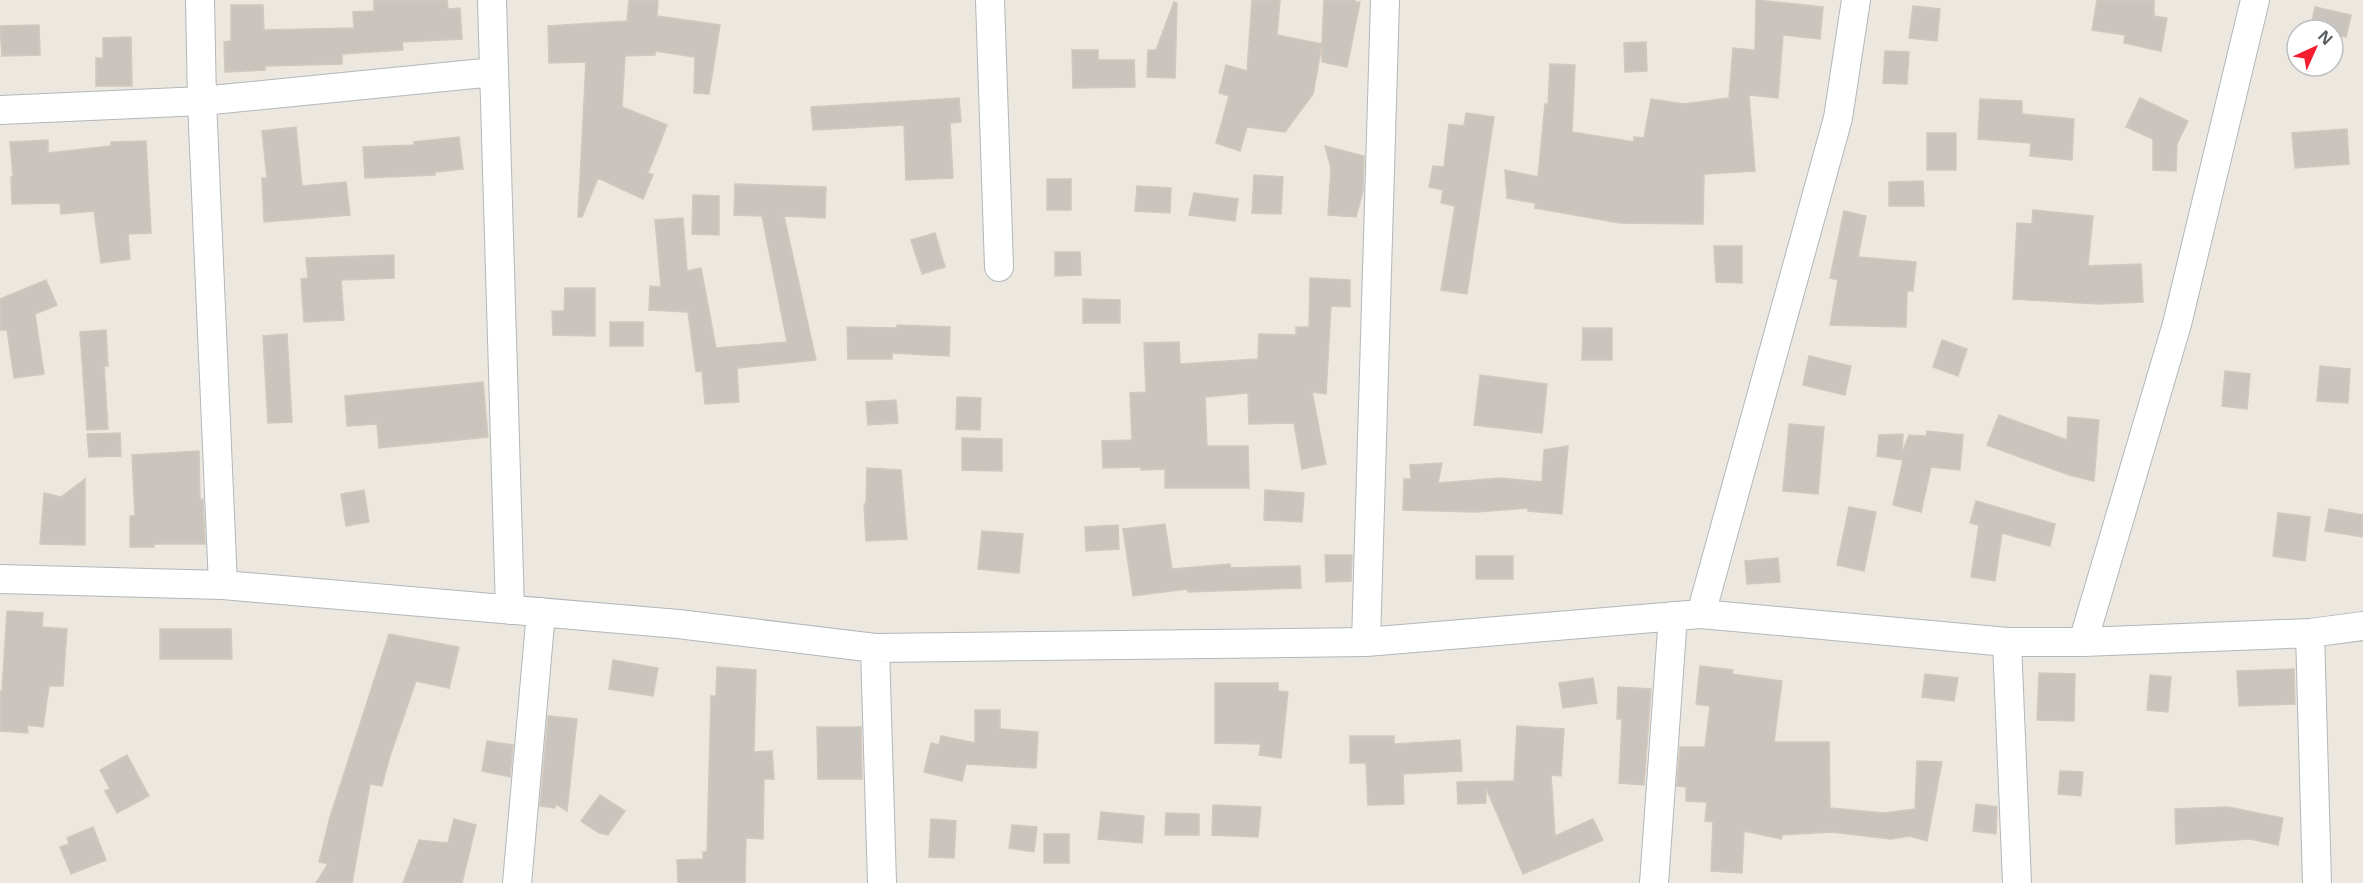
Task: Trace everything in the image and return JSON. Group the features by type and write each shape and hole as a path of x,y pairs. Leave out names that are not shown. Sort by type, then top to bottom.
{"street":[{"path":"200,0 202,101 223,585"},
{"path":"492,0 510,609"},
{"path":"990,0 999,267"},
{"path":"1366,642 1385,0"},
{"path":"1654,883 1687,615 1838,118 1856,0"},
{"path":"2084,642 2177,324 2255,0"},
{"path":"0,110 202,101 495,72"},
{"path":"0,579 223,585 678,624 875,648 1366,642 1687,615 2007,642 2084,642 2310,633 2363,626"},
{"path":"516,883 541,612"},
{"path":"2310,633 2317,883"},
{"path":"2007,642 2017,883"},
{"path":"875,648 882,883"}],"building":[{"path":"374,0 447,0 448,9 460,8 462,39 402,42 403,50 342,54 342,64 265,66 265,70 225,72 224,42 231,41 231,5 263,5 264,30 354,28 353,12 374,11"},
{"path":"629,0 658,0 657,16 720,25 709,94 694,93 695,57 655,51 655,55 625,56 622,107 667,125 648,173 653,175 643,199 598,178 582,217 578,217 586,62 549,63 548,26 627,21"},
{"path":"1252,0 1280,0 1277,35 1322,44 1324,0 1360,2 1347,67 1322,62 1322,45 1313,94 1285,132 1247,127 1240,151 1216,143 1229,96 1219,93 1226,65 1247,71"},
{"path":"1756,0 1823,7 1820,39 1783,35 1778,98 1749,95 1755,171 1704,174 1703,224 1620,223 1535,208 1535,203 1507,198 1505,170 1538,177 1545,104 1548,105 1550,64 1575,65 1572,132 1634,142 1634,137 1644,138 1651,99 1684,104 1729,98 1733,48 1755,50"},
{"path":"2097,0 2154,0 2154,16 2167,18 2161,51 2124,43 2125,35 2092,30"},
{"path":"1174,2 1177,3 1175,78 1147,77 1148,50 1156,50"},
{"path":"1913,6 1940,9 1937,41 1909,38"},
{"path":"2315,7 2351,15 2346,37 2345,18 2313,18"},
{"path":"39,25 40,55 2,56 0,26"},
{"path":"131,37 132,86 96,86 96,58 103,58 103,38"},
{"path":"1646,42 1647,71 1625,72 1624,43"},
{"path":"1072,50 1098,50 1098,60 1134,60 1135,87 1073,88"},
{"path":"1885,51 1909,52 1907,84 1883,83"},
{"path":"959,98 961,122 950,123 953,178 906,180 904,125 813,130 811,107"},
{"path":"2140,98 2188,121 2177,144 2176,171 2153,170 2153,139 2126,127"},
{"path":"1980,99 2022,101 2022,114 2074,119 2072,160 2030,156 2031,143 1978,139"},
{"path":"1466,113 1494,117 1467,294 1441,290 1455,206 1441,203 1443,190 1429,187 1433,166 1444,167 1449,124 1464,126"},
{"path":"296,127 302,186 346,182 350,215 264,222 262,178 267,178 262,131"},
{"path":"2347,129 2349,164 2295,168 2292,133"},
{"path":"1927,133 1956,133 1956,170 1927,170"},
{"path":"459,137 463,169 435,172 435,175 365,178 363,147 414,145 414,142"},
{"path":"48,140 48,153 111,146 111,142 146,141 151,233 128,234 130,259 101,263 94,211 61,214 60,203 12,204 11,177 13,177 10,142"},
{"path":"1325,146 1364,156 1363,191 1356,217 1328,215 1331,168"},
{"path":"1254,175 1283,177 1281,214 1252,213"},
{"path":"1047,179 1071,179 1071,210 1047,210"},
{"path":"1923,181 1924,206 1889,206 1889,182"},
{"path":"735,184 826,187 825,218 784,216 816,360 737,368 739,402 705,404 702,371 696,372 688,312 649,310 650,286 661,287 655,220 683,218 687,271 701,268 716,348 787,342 762,216 734,215"},
{"path":"1137,186 1171,188 1170,213 1135,211"},
{"path":"1194,193 1238,199 1235,221 1189,215"},
{"path":"693,195 719,196 719,235 692,234"},
{"path":"2033,210 2093,216 2088,266 2141,264 2143,302 2098,304 2013,299 2017,223 2032,224"},
{"path":"1844,211 1866,216 1858,257 1916,262 1913,291 1907,291 1906,327 1830,325 1838,280 1830,278"},
{"path":"935,233 945,267 922,274 911,240"},
{"path":"1714,246 1742,246 1742,283 1716,282"},
{"path":"1055,252 1080,252 1081,275 1055,276"},
{"path":"394,255 394,278 341,280 344,320 304,322 301,279 308,278 306,258"},
{"path":"1310,278 1350,280 1350,307 1331,306 1326,394 1312,392 1326,464 1302,469 1294,423 1249,424 1248,393 1205,397 1207,446 1248,446 1249,488 1165,488 1165,469 1103,468 1102,441 1132,440 1130,393 1146,392 1144,343 1179,342 1180,364 1258,359 1259,334 1296,335 1296,327 1309,327"},
{"path":"46,280 57,305 35,314 44,374 14,378 7,330 0,330 0,299"},
{"path":"565,288 595,288 595,336 553,335 552,311 564,311"},
{"path":"1083,299 1120,300 1120,323 1083,323"},
{"path":"610,322 643,322 643,346 610,346"},
{"path":"897,325 950,327 949,356 892,353 892,359 848,359 847,327 897,328"},
{"path":"1583,328 1612,328 1612,360 1582,360"},
{"path":"106,330 108,366 104,366 108,429 87,430 80,332"},
{"path":"287,334 292,422 268,423 263,336"},
{"path":"1942,340 1967,349 1958,376 1933,367"},
{"path":"1809,356 1851,366 1845,395 1803,385"},
{"path":"2320,366 2350,369 2348,403 2317,401"},
{"path":"2225,371 2250,374 2247,409 2222,406"},
{"path":"1480,375 1547,384 1542,433 1474,425"},
{"path":"483,382 488,437 379,448 377,424 347,426 345,396"},
{"path":"957,397 981,398 980,430 956,429"},
{"path":"896,400 898,423 868,425 866,402"},
{"path":"1999,415 2067,440 2068,417 2099,420 2094,481 2069,475 1987,445"},
{"path":"1789,424 1824,427 1818,494 1783,491"},
{"path":"1927,431 1963,435 1960,470 1931,467 1921,512 1893,505 1903,460 1877,456 1879,435 1903,434 1902,453 1909,435 1926,436"},
{"path":"120,433 121,456 89,457 87,434"},
{"path":"962,438 1002,439 1002,471 962,470"},
{"path":"1568,446 1562,514 1528,511 1528,508 1476,512 1403,510 1404,479 1411,479 1410,465 1442,463 1438,483 1501,478 1542,482 1544,450"},
{"path":"199,451 200,499 203,499 205,544 154,544 154,547 130,547 130,516 135,516 132,455"},
{"path":"867,468 901,470 907,539 866,541 864,504 866,504"},
{"path":"85,479 85,545 40,544 44,493 61,497"},
{"path":"364,490 369,522 346,526 341,494"},
{"path":"1265,490 1304,493 1302,522 1264,520"},
{"path":"1976,501 2055,524 2050,546 2002,533 1995,581 1971,577 1979,525 1970,523"},
{"path":"1849,507 1876,512 1864,571 1837,565"},
{"path":"2329,509 2363,515 2363,537 2325,531"},
{"path":"2278,513 2310,517 2305,561 2273,556"},
{"path":"1165,524 1172,569 1230,564 1230,568 1300,566 1301,588 1188,592 1187,589 1133,596 1123,529"},
{"path":"1118,525 1119,549 1086,551 1085,527"},
{"path":"982,531 1023,534 1019,573 978,569"},
{"path":"1325,555 1352,555 1351,581 1326,582"},
{"path":"1476,556 1513,556 1513,579 1476,579"},
{"path":"1778,558 1780,582 1747,584 1745,561"},
{"path":"7,611 43,613 42,627 67,629 63,686 49,686 43,727 27,725 28,733 0,731 0,691 2,691"},
{"path":"160,629 231,629 232,659 160,659"},
{"path":"389,634 459,647 449,688 416,681 382,786 370,784 352,883 316,883 328,864 319,862 330,817"},
{"path":"613,660 658,668 653,696 609,689"},
{"path":"1700,666 1733,670 1732,674 1782,681 1774,742 1829,742 1830,808 1884,813 1915,809 1917,761 1942,762 1927,841 1910,836 1891,839 1831,832 1782,835 1781,839 1744,831 1742,873 1711,871 1713,822 1705,821 1707,802 1686,801 1686,787 1677,786 1680,747 1705,747 1710,706 1696,704"},
{"path":"717,667 756,670 754,752 772,751 774,779 764,779 763,839 746,838 745,883 678,883 677,860 703,859 703,852 707,852 711,696 716,696"},
{"path":"2294,669 2295,704 2239,706 2237,671"},
{"path":"2039,673 2075,674 2074,721 2037,720"},
{"path":"1925,674 1958,678 1954,701 1922,697"},
{"path":"2150,675 2171,677 2168,712 2147,710"},
{"path":"1593,678 1597,703 1563,708 1559,683"},
{"path":"1215,683 1278,683 1278,691 1288,692 1281,758 1259,755 1261,744 1215,743"},
{"path":"1618,687 1651,689 1644,785 1619,783 1622,719 1617,719"},
{"path":"975,710 1000,710 1000,729 1038,732 1036,768 966,764 962,781 924,772 931,743 939,745 941,736 975,743"},
{"path":"548,716 577,719 567,811 556,804 555,808 540,806"},
{"path":"1517,726 1564,729 1561,776 1551,775 1555,836 1593,819 1603,840 1523,874 1486,788 1486,803 1458,804 1457,782 1514,781"},
{"path":"817,727 861,727 862,779 818,779"},
{"path":"1350,736 1394,736 1394,744 1460,740 1462,771 1403,774 1404,804 1368,805 1366,763 1350,763"},
{"path":"487,741 513,745 510,777 482,771"},
{"path":"127,755 149,796 117,813 105,791 110,789 100,770"},
{"path":"2060,771 2083,772 2081,796 2058,794"},
{"path":"600,795 625,811 608,835 599,833 581,821"},
{"path":"1976,804 1997,807 1996,834 1973,831"},
{"path":"1213,805 1261,807 1258,837 1212,835"},
{"path":"2228,807 2283,818 2278,845 2250,839 2176,844 2175,809"},
{"path":"1101,812 1144,816 1142,843 1098,839"},
{"path":"1166,813 1199,814 1199,835 1165,835"},
{"path":"454,819 476,825 462,883 403,883 419,840 448,843"},
{"path":"931,819 956,821 954,858 929,857"},
{"path":"1012,825 1037,827 1034,852 1009,848"},
{"path":"93,827 106,860 71,874 60,847 69,844 67,838"},
{"path":"1044,834 1069,834 1069,863 1044,863"}]}
